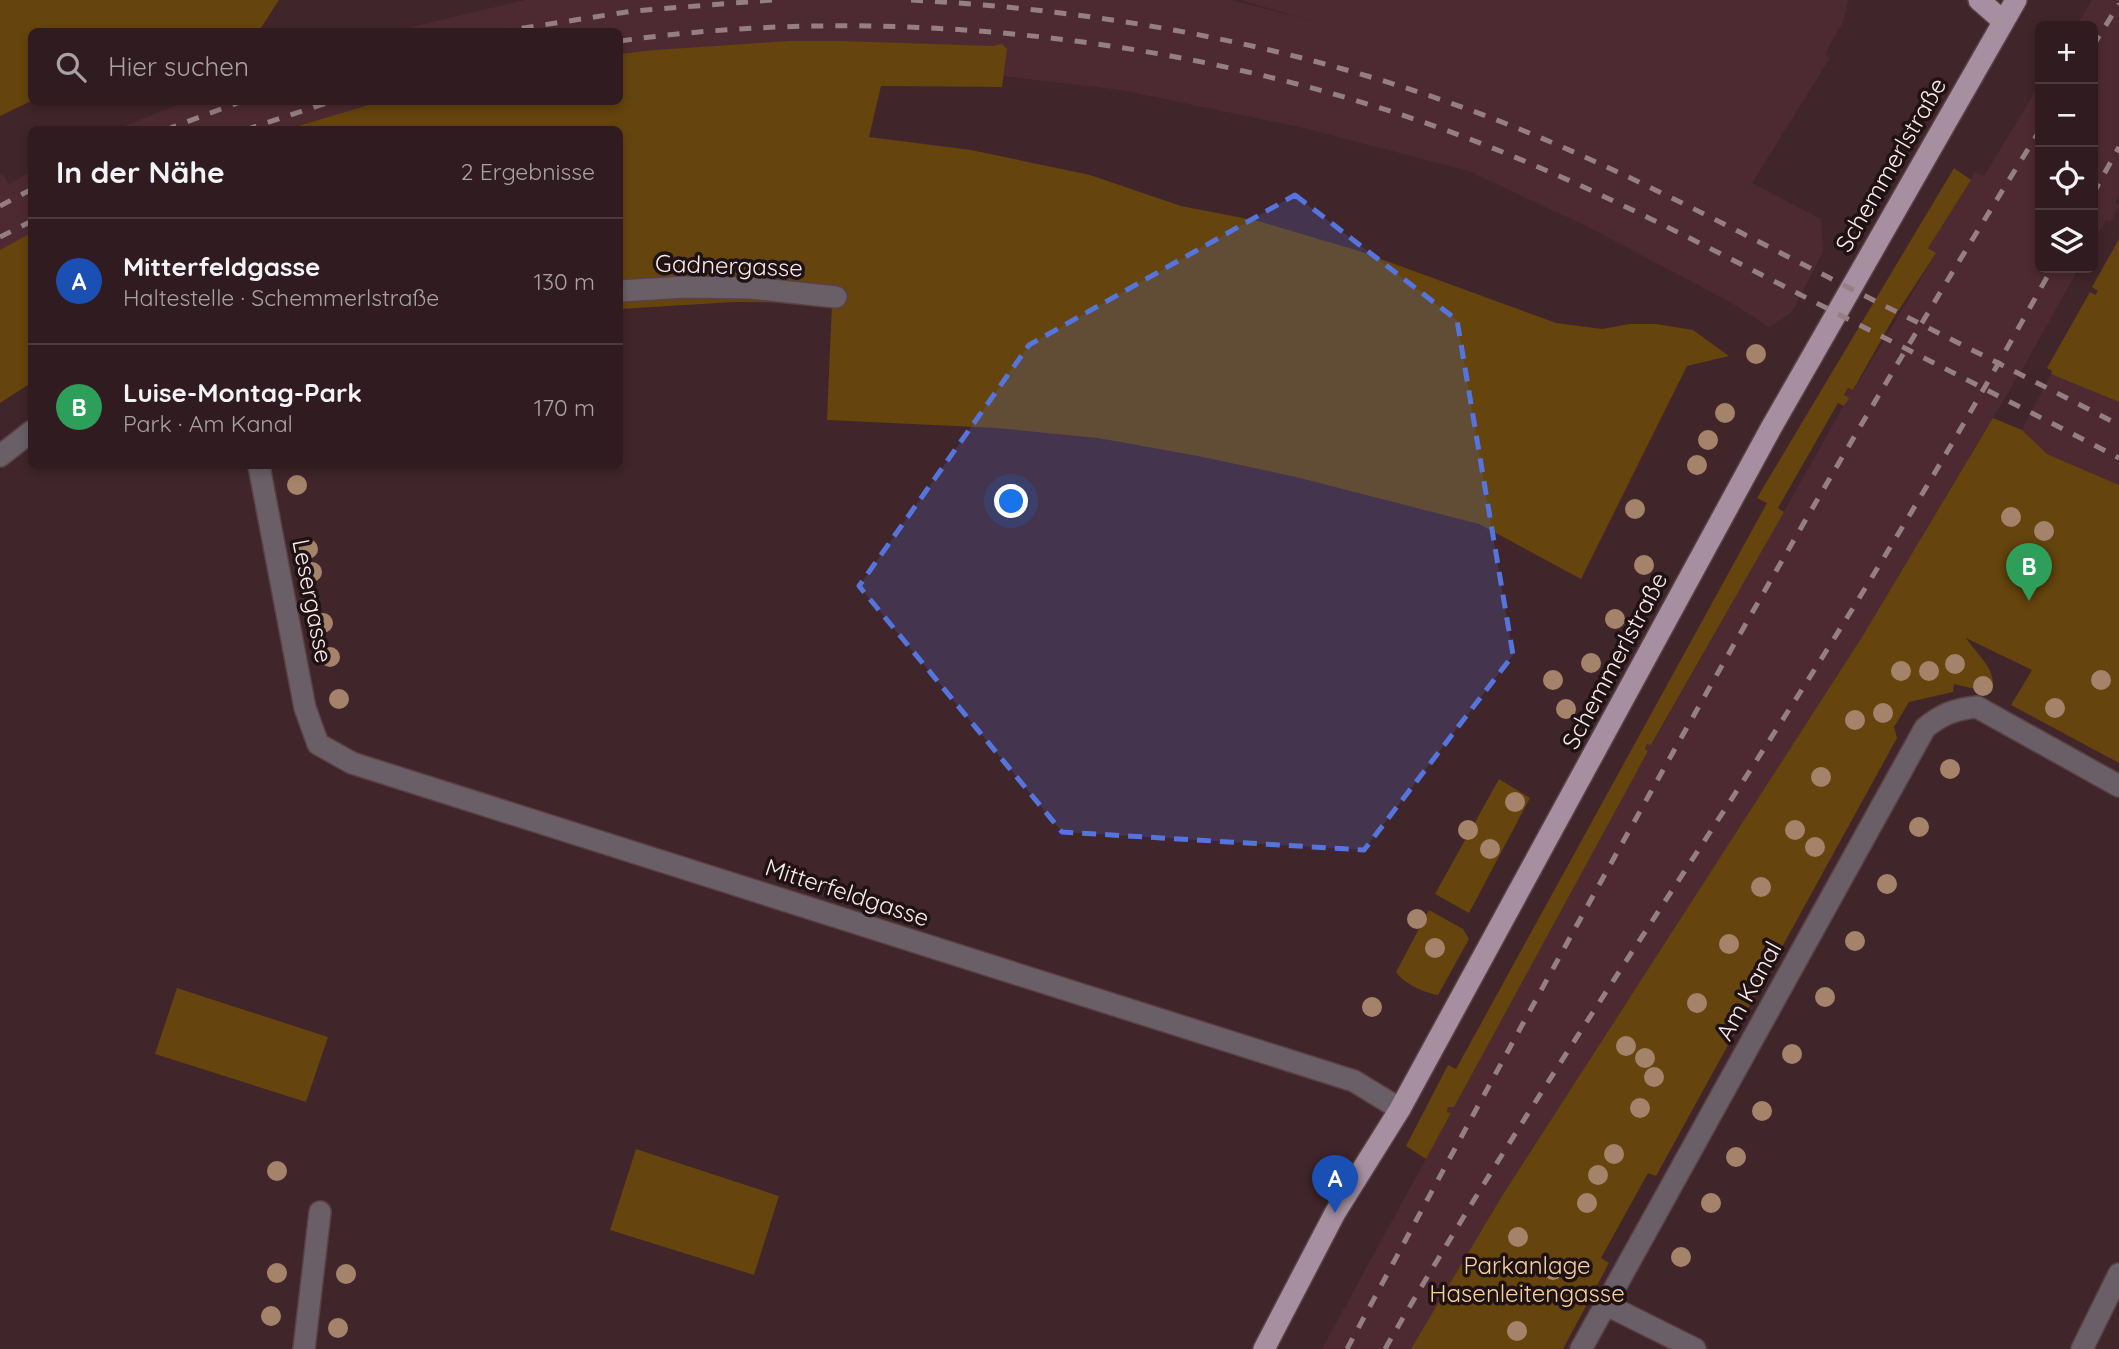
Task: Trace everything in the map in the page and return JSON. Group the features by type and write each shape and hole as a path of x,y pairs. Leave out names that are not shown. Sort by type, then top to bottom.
{"main road":[{"path":"1979,0 2003,21"},
{"name":"Schemmerlstraße","path":"1264,1349 1335,1213 1400,1109 1772,428 2016,0"}],"street":[{"name":"Gadnergasse","path":"623,291 685,287 751,288 836,297"},
{"path":"0,456 28,433"},
{"name":"Lesergasse","path":"261,469 305,708 317,744"},
{"name":"Am Kanal","path":"1581,1349 1925,728 1939,716 1956,709 1977,707 2119,786"},
{"name":"Mitterfeldgasse","path":"317,744 352,763 1354,1082 1400,1109"},
{"path":"303,1349 320,1212"},
{"path":"2082,1349 2119,1274"},
{"path":"1605,1304 1695,1349"}],"highlighted area":[{"path":"1295,195 1457,320 1513,655 1364,850 1062,832 859,586 1029,345"}],"shaded area":[{"path":"525,0 1231,0 1316,22 1240,0 1848,0 1844,20 1825,54 1830,58 1752,183 1821,219 1823,252 1792,312 1769,327 1730,302 1588,227 1469,171 1300,127 1121,90 996,75 623,75 623,28 408,28"},
{"path":"2092,0 2119,0 2119,195 2115,202 2119,206 2111,221 2106,220 2098,235 2098,21 2079,21"},
{"path":"2035,92 2035,273 2076,273 2027,361 1862,637 1502,1196 1412,1349 1322,1349 1451,1113 1447,1112 1448,1106 1648,751 1645,749 1647,744 1652,745 1848,398 1844,396 1849,388 1853,391 1935,254 1928,248 1975,172 1984,176"},
{"path":"177,105 458,105 366,126 124,126"},
{"path":"3,174 9,184 28,174 28,259 0,274 0,176"},
{"path":"2051,374 2119,402 2119,485 2047,454 2022,430"}],"green space":[{"path":"0,0 279,0 261,28 28,28 28,102 0,116"},
{"path":"789,41 992,46 1002,44 1007,49 1002,87 881,86 869,137 971,150 1090,175 1181,206 1258,221 1359,251 1556,323 1602,329 1630,324 1656,324 1693,330 1729,356 1687,366 1581,579 1479,524 1296,477 1198,456 1098,438 997,428 827,420 832,303 734,302 623,309 623,126 298,126 369,105 623,105 623,54"},
{"path":"1954,168 1971,180 1928,248 1936,253 1893,319 1853,390 1848,388 1844,395 1849,398 1844,406 1838,403 1778,508 1784,512 1651,745 1647,744 1645,749 1648,751 1454,1107 1448,1107 1447,1112 1451,1113 1426,1159 1406,1146 1448,1065 1456,1069 1767,503 1757,498"},
{"path":"28,235 28,385 0,403 0,250"},
{"path":"2119,239 2119,402 2051,374 2052,371 2047,368 2090,292 2095,295 2098,291 2092,287"},
{"name":"Parkanlage Hasenleitengasse","path":"1993,418 2022,430 2047,454 2119,485 2119,763 2011,705 2032,670 1966,638 1990,671 1993,685 1991,693 1954,684 1953,692 1909,702 1894,727 1897,738 1656,1176 1648,1173 1601,1258 1609,1263 1563,1349 1411,1349 1502,1196 1862,637"},
{"path":"1499,779 1530,798 1469,913 1435,894"},
{"path":"1429,910 1463,929 1469,939 1438,995 1415,987 1396,972"},
{"path":"177,988 328,1037 306,1102 155,1054"},
{"path":"636,1149 779,1196 754,1275 610,1230"}],"railway":[{"path":"524,28 633,11 772,0"},
{"path":"911,0 1054,12 1195,34 1334,66 1470,110 1515,127 1647,186 2119,425"},
{"path":"2098,38 2119,4"},
{"path":"623,41 728,30 838,26 950,29 1061,39 1172,56 1282,80 1388,110 1490,147 1569,180 1685,236 2119,458"},
{"path":"176,126 232,105"},
{"path":"257,126 321,105"},
{"path":"1347,1349 1683,734 1858,430 2035,138"},
{"path":"2098,185 2119,147"},
{"path":"0,206 28,191"},
{"path":"0,237 28,223"},
{"path":"1385,1349 1491,1172 1854,606 1941,462 2049,273"}],"place":[{"name":"Luise-Montag-Park","path":"2029,601"},
{"name":"Mitterfeldgasse","path":"1335,1213"}]}
